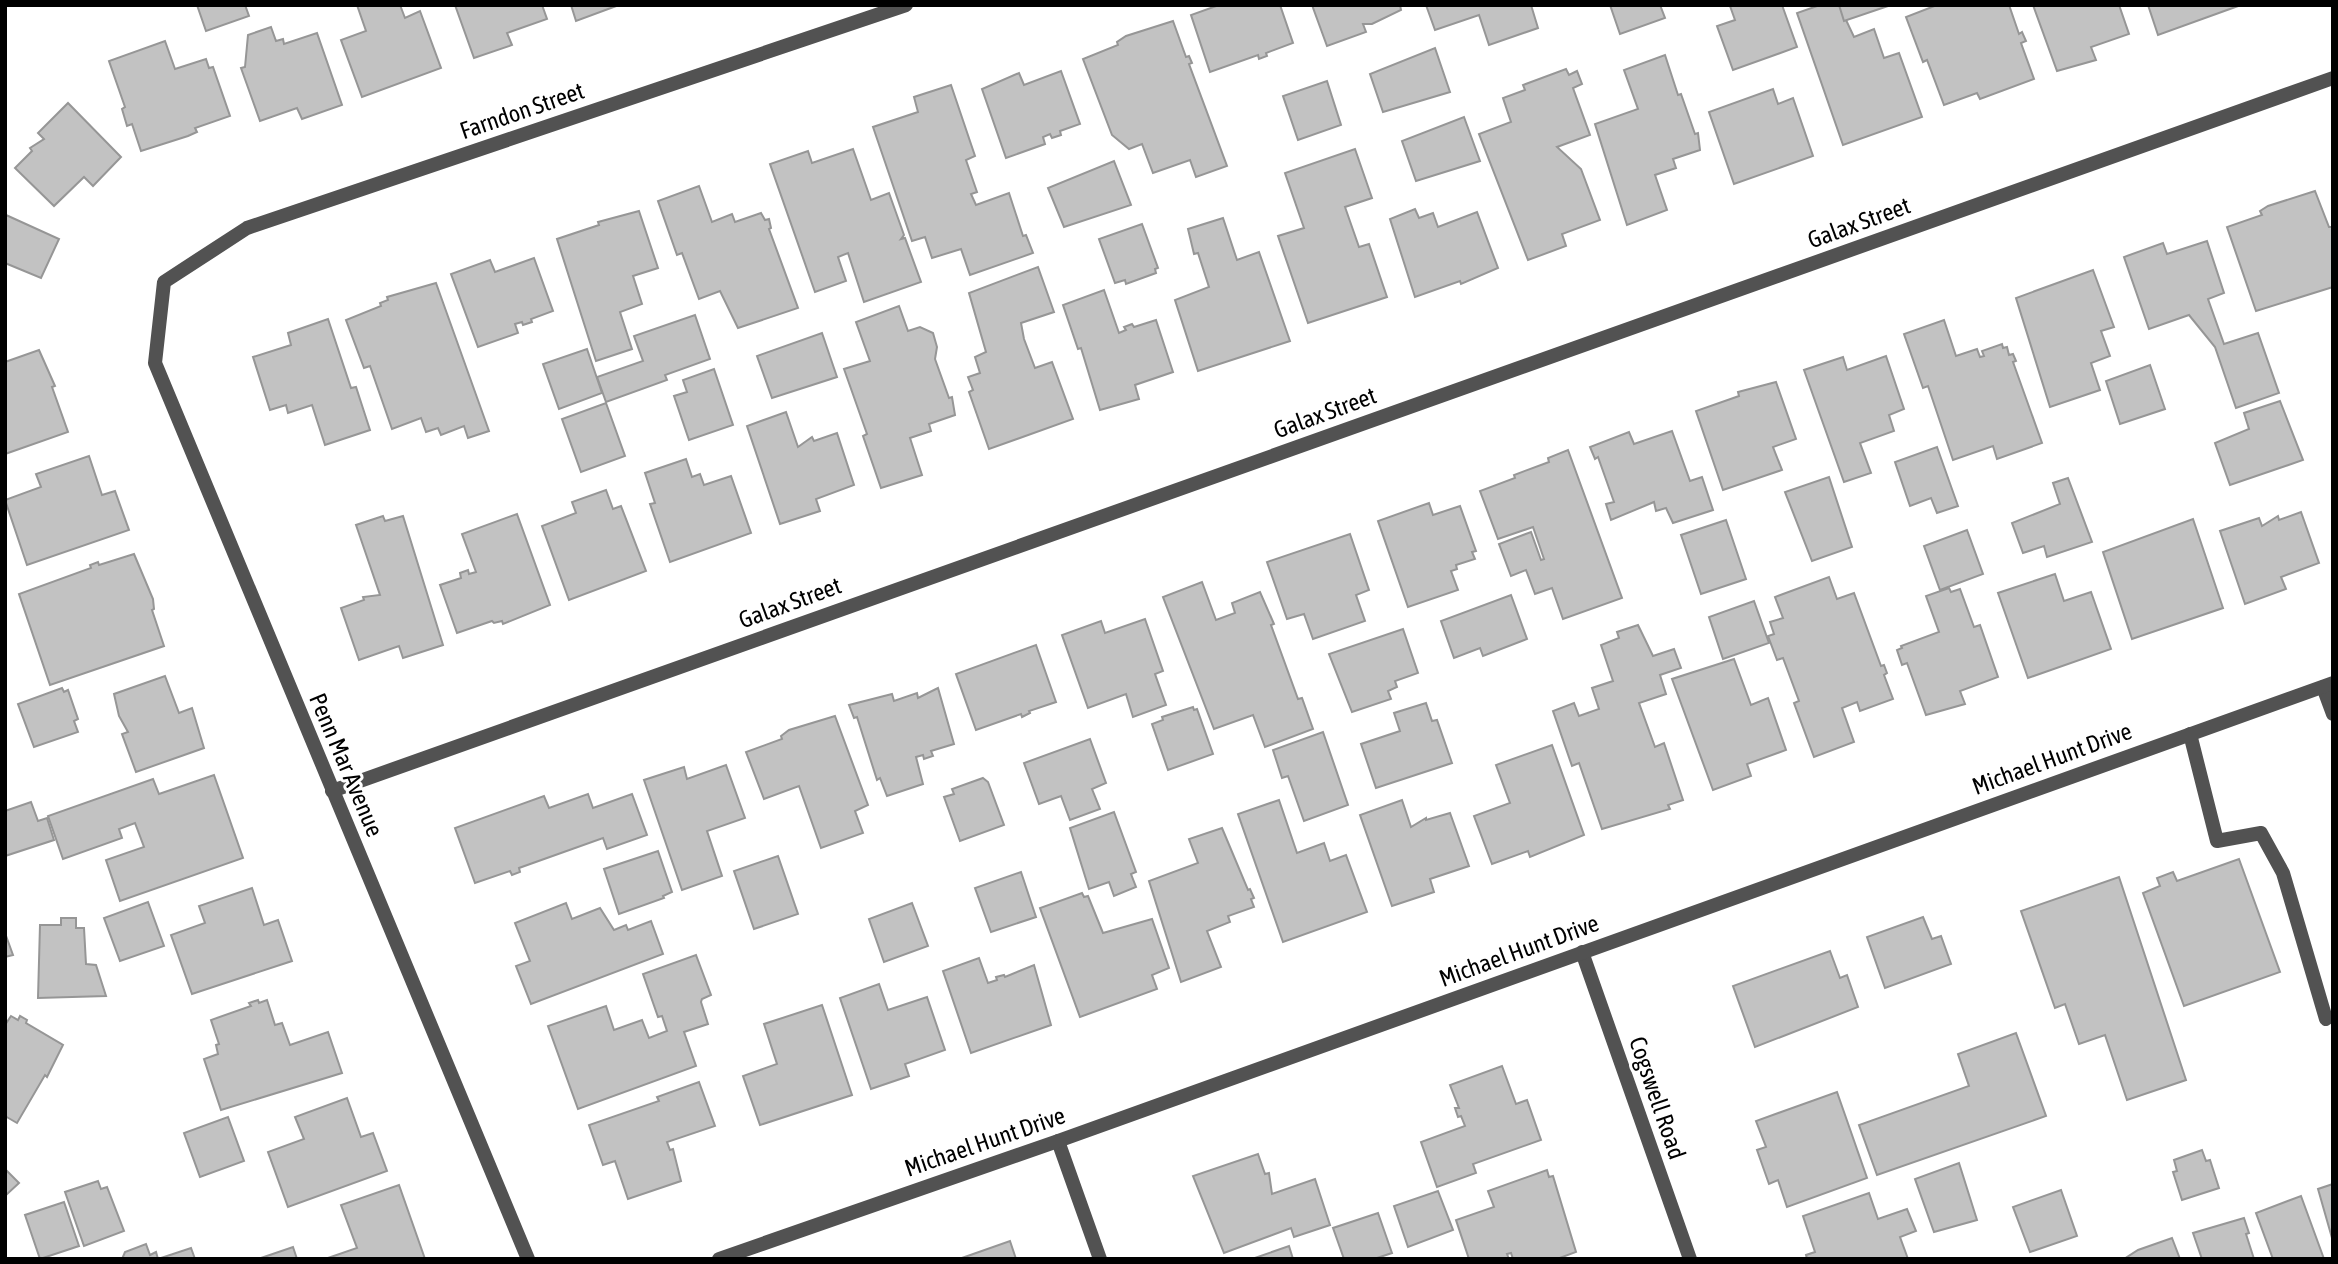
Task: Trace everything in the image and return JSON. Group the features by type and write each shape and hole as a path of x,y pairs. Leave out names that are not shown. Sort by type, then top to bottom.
{"street":[{"name":"Farndon Street","path":"164,282 247,228 906,5"},
{"name":"Galax Street","path":"332,791 2333,78"},
{"name":"Penn Mar Avenue","path":"164,282 155,363 528,1259"},
{"path":"2328,685 2333,714"},
{"name":"Michael Hunt Drive","path":"719,1259 1058,1141 2328,685"},
{"path":"2190,734 2217,841 2261,833 2283,873 2326,1019"},
{"name":"Cogswell Road","path":"1582,952 1690,1259"},
{"path":"1058,1141 1100,1259"}],"building":[{"path":"197,5 245,5 249,16 206,31"},
{"path":"357,5 400,5 405,18 420,11 441,68 362,97 341,40 366,31"},
{"path":"455,5 542,5 547,19 507,33 512,45 474,58"},
{"path":"571,5 619,5 576,21"},
{"path":"1219,5 1280,5 1293,43 1266,53 1267,56 1259,59 1258,55 1210,72 1191,15"},
{"path":"1312,5 1400,5 1401,10 1372,24 1363,24 1366,32 1327,46"},
{"path":"1426,5 1531,5 1538,28 1489,45 1479,15 1435,30"},
{"path":"1610,5 1660,5 1665,18 1620,34"},
{"path":"1782,5 1797,47 1733,70 1717,26 1735,20 1730,6"},
{"path":"1820,5 1839,5 1854,37 1874,29 1884,58 1899,53 1922,117 1843,145 1797,13"},
{"path":"1839,5 1891,5 1844,21"},
{"path":"1937,5 2009,5 2019,34 2022,32 2026,41 2021,43 2034,79 1980,99 1977,93 1944,105 1927,60 1923,62 1906,17"},
{"path":"2033,5 2119,5 2129,34 2091,47 2096,60 2057,71"},
{"path":"2148,5 2241,5 2158,35"},
{"path":"1173,21 1186,57 1189,56 1192,63 1189,64 1227,166 1196,177 1190,160 1153,173 1142,144 1129,149 1112,135 1083,59 1118,45 1117,42 1126,36"},
{"path":"271,27 276,41 283,39 284,44 317,33 342,105 302,119 297,108 260,121 241,68 245,67 248,35"},
{"path":"165,41 175,69 206,59 209,68 213,67 230,116 195,128 197,132 188,136 141,151 132,124 127,126 122,109 125,107 109,61"},
{"path":"1435,48 1450,92 1383,112 1370,74"},
{"path":"1665,55 1678,95 1681,94 1695,134 1698,133 1700,150 1673,159 1676,168 1655,175 1667,210 1627,225 1595,124 1638,109 1624,70"},
{"path":"1566,69 1569,75 1577,71 1582,84 1573,88 1590,135 1557,147 1581,169 1600,220 1562,234 1566,246 1528,260 1479,134 1511,122 1503,98 1525,90 1523,85"},
{"path":"1061,71 1080,124 1060,131 1061,135 1052,138 1050,134 1043,137 1045,144 1006,158 982,89 1019,73 1024,85"},
{"path":"1327,81 1341,125 1298,140 1283,96"},
{"path":"951,85 975,156 966,160 977,192 971,194 976,205 1009,193 1023,236 1026,235 1033,253 970,275 961,249 932,258 925,237 912,241 873,127 918,112 914,97"},
{"path":"1773,89 1778,104 1793,98 1813,156 1734,184 1709,112"},
{"path":"68,103 121,157 93,186 84,177 54,206 15,168 32,151 30,148 44,139 38,133"},
{"path":"1464,117 1480,161 1416,181 1402,141"},
{"path":"853,149 871,200 889,193 904,235 901,239 905,238 921,282 864,302 848,253 838,257 846,281 815,292 770,164 808,151 812,163"},
{"path":"1355,149 1372,198 1345,207 1359,247 1369,244 1387,297 1308,323 1278,236 1304,228 1285,173"},
{"path":"1114,161 1131,205 1064,227 1048,188"},
{"path":"699,186 712,222 732,214 735,222 761,213 765,220 769,219 769,229 798,308 738,328 720,291 699,299 682,253 677,255 658,201"},
{"path":"2315,191 2329,227 2333,227 2333,287 2256,311 2227,227 2262,215 2260,211 2268,206"},
{"path":"1415,209 1419,218 1433,213 1438,227 1477,212 1498,268 1461,284 1460,281 1415,297 1390,219"},
{"path":"639,211 658,268 633,276 642,304 620,312 632,349 596,361 557,239 599,225 598,222"},
{"path":"6,215 59,239 41,278 5,263"},
{"path":"1223,218 1237,260 1259,252 1290,341 1198,371 1175,300 1209,287 1198,253 1194,254 1188,229"},
{"path":"1142,224 1158,268 1155,269 1156,273 1126,284 1125,280 1115,283 1099,239"},
{"path":"2207,241 2224,293 2208,299 2224,344 2258,333 2279,393 2236,408 2215,347 2189,315 2149,329 2124,257 2163,243 2167,254"},
{"path":"534,258 553,311 531,319 532,322 515,324 518,333 478,347 451,274 490,260 495,272"},
{"path":"1038,267 1054,312 1021,323 1024,339 1035,368 1052,362 1073,419 989,449 969,392 973,390 968,377 980,373 975,357 986,352 969,293"},
{"path":"2093,270 2114,327 2101,331 2110,356 2091,363 2100,390 2050,407 2016,298"},
{"path":"436,283 489,431 468,438 464,426 441,435 438,428 426,432 421,418 392,429 370,366 364,368 346,320 381,306 380,303 388,300 387,297"},
{"path":"1104,290 1119,333 1132,324 1134,327 1156,320 1173,372 1135,385 1139,399 1100,410 1081,348 1078,349 1063,305"},
{"path":"899,306 908,331 920,327 933,333 937,347 935,359 949,398 952,397 955,415 929,424 931,431 910,438 922,475 881,488 863,436 867,434 844,369 870,361 856,322"},
{"path":"695,315 710,359 665,375 667,380 606,402 597,377 643,361 634,336"},
{"path":"328,319 351,388 356,387 370,430 325,445 312,405 288,413 286,405 270,410 253,357 291,345 288,333"},
{"path":"1944,320 1956,356 1977,349 1980,357 1984,356 1982,351 2002,344 2003,348 2007,347 2009,355 2013,354 2016,361 2013,362 2042,443 1997,459 1993,446 1953,460 1928,386 1923,388 1904,334"},
{"path":"822,333 837,377 772,398 757,356"},
{"path":"587,349 602,393 559,409 543,364"},
{"path":"39,350 55,386 52,387 68,432 5,454 5,362"},
{"path":"1886,356 1904,409 1889,415 1894,431 1860,443 1871,473 1844,482 1804,370 1843,357 1847,370"},
{"path":"2150,365 2165,409 2120,424 2106,381"},
{"path":"714,369 733,425 689,440 674,396 687,392 683,380"},
{"path":"1776,382 1796,439 1773,447 1782,470 1723,490 1696,411 1739,396 1738,392"},
{"path":"2280,401 2303,460 2230,485 2215,443 2249,429 2244,413"},
{"path":"606,403 625,456 581,472 562,419"},
{"path":"786,412 798,447 812,437 814,441 837,433 854,485 816,499 820,511 780,524 747,426"},
{"path":"1672,431 1690,481 1702,477 1713,510 1673,523 1666,508 1656,511 1654,502 1611,520 1606,504 1614,502 1598,457 1595,459 1590,447 1629,432 1634,444"},
{"path":"1937,447 1958,506 1937,513 1931,498 1910,506 1895,462"},
{"path":"1568,450 1622,598 1563,619 1552,588 1535,594 1526,570 1511,576 1499,544 1531,532 1541,560 1544,559 1533,527 1498,539 1480,491 1515,478 1514,475 1549,462 1548,458"},
{"path":"89,456 102,495 115,491 129,530 27,565 5,500 41,487 36,474"},
{"path":"686,459 692,477 700,474 704,485 731,476 751,533 670,562 650,504 655,503 645,473"},
{"path":"1829,477 1852,547 1812,561 1785,492"},
{"path":"2068,478 2092,542 2047,557 2044,546 2023,553 2012,523 2060,504 2053,483"},
{"path":"606,490 613,509 621,506 646,571 569,600 542,526 576,513 572,502"},
{"path":"1429,503 1433,515 1460,506 1476,551 1472,552 1475,559 1456,565 1457,569 1451,571 1458,590 1408,607 1378,521"},
{"path":"2301,512 2319,563 2281,577 2286,589 2245,604 2220,531 2259,518 2262,526 2278,516 2279,520"},
{"path":"517,514 550,605 503,624 502,621 492,621 457,633 440,585 461,578 460,573 468,570 469,574 476,572 462,534"},
{"path":"383,516 385,521 403,516 443,645 403,658 399,646 359,660 341,608 364,600 363,597 380,595 356,525"},
{"path":"2193,519 2223,608 2132,639 2103,552"},
{"path":"1726,520 1746,579 1701,594 1681,535"},
{"path":"1967,530 1983,574 1940,590 1924,546"},
{"path":"1350,534 1369,590 1356,595 1365,621 1313,639 1304,614 1287,619 1267,562"},
{"path":"134,554 153,599 152,610 164,646 50,685 19,594 91,568 90,565 98,562 99,565"},
{"path":"2055,574 2064,601 2091,592 2111,649 2028,678 1998,593"},
{"path":"1829,577 1837,599 1854,593 1881,666 1884,665 1887,673 1884,675 1893,699 1860,711 1857,702 1842,708 1854,742 1814,757 1794,703 1799,701 1783,658 1777,660 1768,636 1774,634 1770,622 1783,618 1775,597"},
{"path":"1202,582 1216,620 1235,613 1232,603 1260,592 1274,624 1271,625 1298,699 1302,698 1313,729 1265,747 1253,715 1214,729 1163,597"},
{"path":"1949,588 1951,592 1960,589 1974,627 1980,625 1998,677 1960,691 1965,704 1926,715 1907,663 1902,665 1897,650 1902,648 1901,646 1939,632 1926,596"},
{"path":"1511,595 1527,639 1483,656 1480,648 1454,658 1441,621"},
{"path":"1754,601 1769,643 1723,659 1709,617"},
{"path":"1145,619 1163,671 1155,674 1166,705 1133,717 1126,694 1088,708 1062,635 1101,621 1105,633"},
{"path":"1638,625 1653,656 1674,649 1681,668 1660,675 1666,694 1639,703 1655,747 1664,743 1683,800 1668,805 1670,809 1602,829 1579,763 1572,766 1553,711 1574,703 1579,716 1599,709 1592,688 1613,681 1601,645 1619,638 1617,632"},
{"path":"1403,629 1418,673 1395,681 1397,687 1388,691 1391,699 1352,712 1329,654"},
{"path":"1036,645 1056,702 1029,711 1030,713 1022,717 1021,714 976,730 956,674"},
{"path":"1734,659 1751,705 1768,698 1786,750 1747,764 1751,776 1713,790 1672,679"},
{"path":"165,676 179,713 192,708 204,748 136,772 122,734 128,732 119,716 114,694"},
{"path":"62,688 64,692 68,690 78,719 74,721 78,732 34,747 18,704"},
{"path":"938,688 954,744 931,751 933,756 924,759 923,755 916,757 923,784 887,796 880,778 877,780 857,717 854,718 849,705 892,694 894,701 917,693 918,698"},
{"path":"1426,703 1432,721 1437,720 1452,763 1376,788 1361,744 1400,731 1394,713"},
{"path":"1193,707 1194,710 1197,709 1213,754 1168,770 1152,724 1163,720 1162,717"},
{"path":"835,716 868,805 855,811 863,833 821,848 799,786 764,799 746,752 782,739 781,736 789,730"},
{"path":"1323,732 1348,805 1304,821 1288,776 1282,778 1273,750"},
{"path":"1090,739 1106,783 1092,789 1100,809 1070,820 1061,796 1039,804 1024,763"},
{"path":"1552,745 1584,835 1530,857 1528,851 1492,864 1474,816 1510,803 1496,765"},
{"path":"726,765 745,818 707,831 722,876 682,890 644,780 684,767 687,779"},
{"path":"214,775 243,858 120,901 106,860 144,847 135,823 119,829 122,838 63,859 48,816 153,779 159,794"},
{"path":"983,778 988,782 1004,825 960,841 944,797 954,794 952,789"},
{"path":"588,794 593,808 632,794 647,835 607,849 603,838 519,868 520,872 512,875 510,871 475,883 455,828 544,796 549,808"},
{"path":"1279,800 1297,853 1324,843 1330,861 1346,855 1367,912 1283,942 1238,814"},
{"path":"1402,800 1411,827 1426,818 1450,813 1469,866 1430,879 1434,892 1392,906 1360,815"},
{"path":"31,802 38,821 47,818 54,840 5,856 5,811"},
{"path":"1114,812 1136,872 1131,874 1136,887 1114,896 1109,882 1089,889 1070,828"},
{"path":"1222,828 1248,890 1250,889 1254,898 1251,899 1254,907 1228,916 1230,922 1207,931 1221,967 1181,982 1149,881 1198,863 1189,839"},
{"path":"658,851 672,892 663,896 664,898 619,914 604,869"},
{"path":"778,856 798,914 754,929 734,871"},
{"path":"2239,859 2280,972 2184,1006 2143,893 2160,886 2157,878 2173,872 2177,881"},
{"path":"1021,872 1036,917 991,932 975,888"},
{"path":"2119,877 2186,1080 2127,1100 2105,1035 2079,1044 2065,1004 2055,1008 2021,911"},
{"path":"252,888 264,925 278,920 292,961 192,994 171,935 205,923 199,906"},
{"path":"1082,893 1084,897 1088,896 1103,933 1152,919 1169,968 1152,975 1157,989 1080,1017 1040,908"},
{"path":"148,902 164,946 120,961 104,918"},
{"path":"566,903 572,919 600,908 614,930 626,925 628,930 651,921 663,954 531,1004 516,966 530,961 515,923"},
{"path":"912,903 928,946 884,962 869,919"},
{"path":"1923,917 1932,939 1941,936 1951,964 1885,988 1867,937"},
{"path":"61,918 76,918 76,928 84,928 86,964 96,965 106,996 38,998 40,925 61,925"},
{"path":"5,933 13,955 5,957"},
{"path":"1830,951 1840,978 1847,975 1858,1007 1755,1047 1733,986"},
{"path":"696,955 711,995 701,1002 708,1024 684,1032 696,1066 578,1109 548,1026 606,1006 614,1030 642,1020 649,1038 667,1031 662,1016 658,1017 643,974"},
{"path":"979,958 988,983 997,980 996,977 1005,977 1034,965 1051,1025 971,1053 943,971"},
{"path":"879,984 888,1010 927,997 945,1050 905,1064 909,1076 871,1089 840,998"},
{"path":"258,1000 259,1003 267,1000 275,1025 282,1023 290,1045 328,1032 342,1073 221,1110 204,1059 218,1054 216,1045 219,1044 211,1020 251,1006 249,1003"},
{"path":"822,1005 852,1095 760,1125 743,1076 777,1064 764,1024"},
{"path":"11,1016 18,1020 20,1016 27,1020 26,1023 63,1045 47,1077 45,1075 17,1123 5,1116 5,1025"},
{"path":"2016,1033 2046,1116 1877,1175 1859,1125 1969,1086 1958,1054"},
{"path":"1502,1066 1516,1104 1527,1100 1541,1140 1473,1164 1476,1173 1437,1187 1421,1142 1465,1126 1461,1116 1458,1117 1455,1108 1459,1108 1450,1085"},
{"path":"699,1082 715,1126 667,1142 670,1150 673,1149 681,1181 628,1199 615,1161 603,1165 589,1125 659,1101 657,1097"},
{"path":"1837,1092 1867,1178 1787,1207 1778,1180 1769,1184 1757,1150 1766,1147 1756,1121"},
{"path":"347,1098 361,1137 373,1133 387,1171 288,1207 268,1152 304,1139 295,1117"},
{"path":"228,1117 244,1161 200,1177 184,1133"},
{"path":"2202,1150 2206,1161 2210,1160 2219,1188 2182,1200 2173,1172 2177,1171 2174,1160"},
{"path":"1258,1154 1265,1174 1269,1173 1272,1194 1315,1179 1330,1225 1294,1237 1291,1228 1224,1253 1193,1176"},
{"path":"1959,1163 1977,1220 1934,1232 1915,1179"},
{"path":"5,1169 19,1183 5,1196"},
{"path":"1547,1170 1549,1177 1553,1176 1576,1252 1557,1259 1513,1259 1511,1253 1507,1254 1509,1259 1469,1259 1456,1220 1494,1207 1488,1191"},
{"path":"98,1181 101,1189 107,1187 124,1231 84,1246 65,1192"},
{"path":"2333,1184 2333,1238 2332,1238 2318,1189"},
{"path":"399,1185 425,1259 325,1259 357,1248 341,1205"},
{"path":"2061,1190 2077,1236 2030,1252 2013,1207"},
{"path":"1438,1191 1453,1230 1408,1247 1394,1206"},
{"path":"1869,1193 1878,1219 1907,1209 1916,1231 1900,1237 1908,1259 1807,1259 1806,1255 1815,1252 1803,1216"},
{"path":"2301,1196 2324,1259 2273,1259 2256,1213"},
{"path":"64,1202 79,1246 40,1259 25,1215"},
{"path":"1378,1213 1392,1253 1374,1259 1344,1259 1333,1228"},
{"path":"2244,1218 2254,1259 2202,1259 2193,1233"},
{"path":"2172,1238 2180,1259 2124,1259 2138,1250"},
{"path":"1010,1241 1016,1259 959,1259"},
{"path":"146,1244 150,1255 156,1252 158,1259 122,1259 125,1252"},
{"path":"1289,1246 1293,1259 1252,1259"},
{"path":"293,1247 297,1259 258,1259"},
{"path":"191,1248 195,1259 158,1259"}]}
